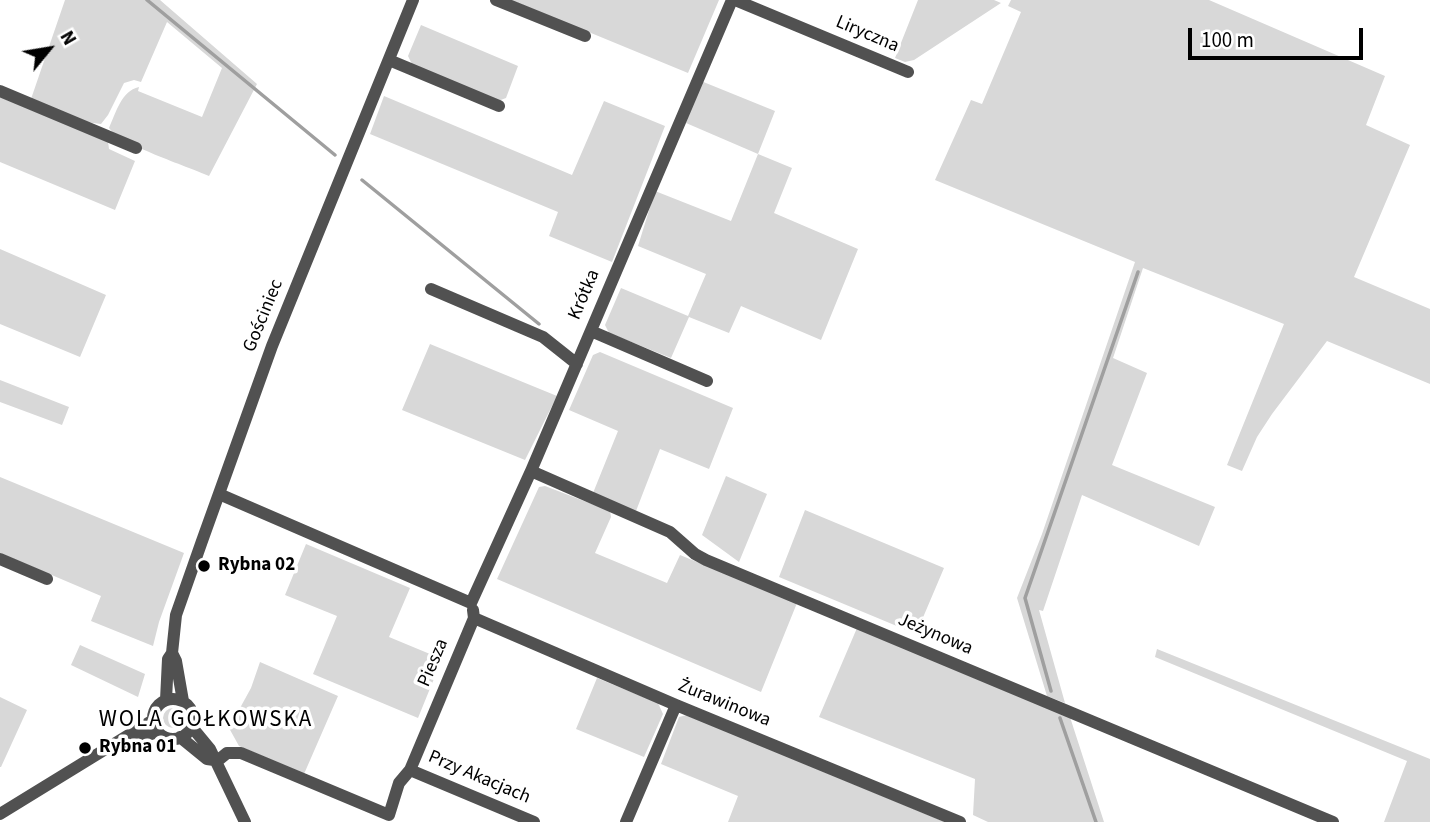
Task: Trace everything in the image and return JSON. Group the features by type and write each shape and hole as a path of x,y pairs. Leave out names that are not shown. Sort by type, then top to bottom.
{"street":[{"name":"Gościniec","path":"166,700 168,659 172,653 176,615 272,346 413,0"},
{"path":"496,0 585,36"},
{"name":"Liryczna","path":"734,0 908,72"},
{"name":"Krótka","path":"471,603 531,471 734,0"},
{"path":"390,60 499,106"},
{"path":"0,91 136,148"},
{"path":"431,289 543,337 576,365"},
{"path":"591,331 707,381"},
{"name":"Jeżynowa","path":"531,471 670,531 695,554 706,560 1332,822"},
{"path":"219,494 471,603 474,618"},
{"path":"0,559 47,579"},
{"name":"Żurawinowa","path":"474,618 960,822"},
{"name":"Piesza","path":"215,761 227,753 241,753 389,815 399,783 410,770 474,618"},
{"name":"Gościniec","path":"172,653 176,661 183,701 192,715 191,726 210,749 244,822"},
{"path":"0,814 91,756 117,743 129,742 155,726 156,708 166,700 183,701"},
{"path":"626,822 676,705"},
{"name":"Gościniec","path":"155,726 168,738 180,737 207,759 215,761"},
{"path":"180,737 191,726"},
{"name":"Przy Akacjach","path":"410,770 534,822"}],"shaded area":[{"path":"65,0 160,0 257,84 209,176 140,148 109,128 123,98 139,87 138,91 202,117 222,68 167,22 141,82 134,80 124,83 101,124 85,122 31,99"},
{"path":"511,0 719,0 688,73"},
{"path":"918,0 994,0 1001,3 914,60 905,62 895,58"},
{"path":"1011,0 1209,0 1385,76 1366,125 1410,145 1354,277 1430,309 1430,384 1327,341 1272,414 1257,437 1242,471 1227,465 1284,324 1143,268 1113,358 1147,373 1112,465 1215,507 1199,546 1082,495 1043,611 1039,610 1065,703 1047,696 1017,598 1042,534 1135,262 935,180 971,100 982,104 1021,12 1008,6"},
{"path":"421,25 518,66 506,98 498,101 413,66 408,56"},
{"path":"701,81 775,111 758,154 686,123"},
{"path":"0,96 108,141 109,149 135,161 115,210 0,162"},
{"path":"384,96 572,175 604,101 665,126 612,262 549,236 558,212 370,134"},
{"path":"758,154 792,168 774,213 858,249 821,340 741,306 729,333 689,317 671,358 609,333 605,325 621,288 688,316 706,274 638,246 655,191 731,221"},
{"path":"0,249 106,295 80,357 0,324"},
{"path":"430,344 557,396 525,460 402,410"},
{"path":"600,352 733,408 709,469 660,449 636,511 593,493 618,431 569,410 593,355"},
{"path":"0,380 69,407 62,425 0,402"},
{"path":"726,476 767,494 739,562 702,535"},
{"path":"0,477 184,553 153,646 91,621 101,596 0,553"},
{"path":"545,486 610,511 611,517 595,553 667,583 680,555 797,603 761,692 497,579 539,487"},
{"path":"805,510 944,568 916,634 779,577"},
{"path":"306,544 410,588 389,637 442,659 418,718 313,674 337,616 285,595"},
{"path":"857,628 1069,714 1104,822 988,822 973,815 975,779 819,717"},
{"path":"80,645 145,674 138,697 71,665"},
{"path":"1157,649 1430,759 1430,822 1384,822 1407,761 1155,657"},
{"path":"260,662 338,696 304,774 239,746 229,728 251,688"},
{"path":"597,678 658,703 663,714 644,757 576,729"},
{"path":"0,697 27,710 1,767 0,767"},
{"path":"173,708 180,711 183,718 180,725 173,728 166,725 163,718 166,711"},
{"path":"687,715 945,822 728,822 738,796 661,764 679,717"}],"waterway":[{"path":"147,0 335,155"},
{"path":"362,180 539,324"},
{"path":"1051,691 1025,598 1138,272"},
{"path":"1060,718 1096,822"}],"place":[{"name":"Rybna 02","path":"204,566"},
{"name":"Rybna 01","path":"85,748"}],"district":[{"name":"WOLA GOŁKOWSKA","path":"206,721"}]}
